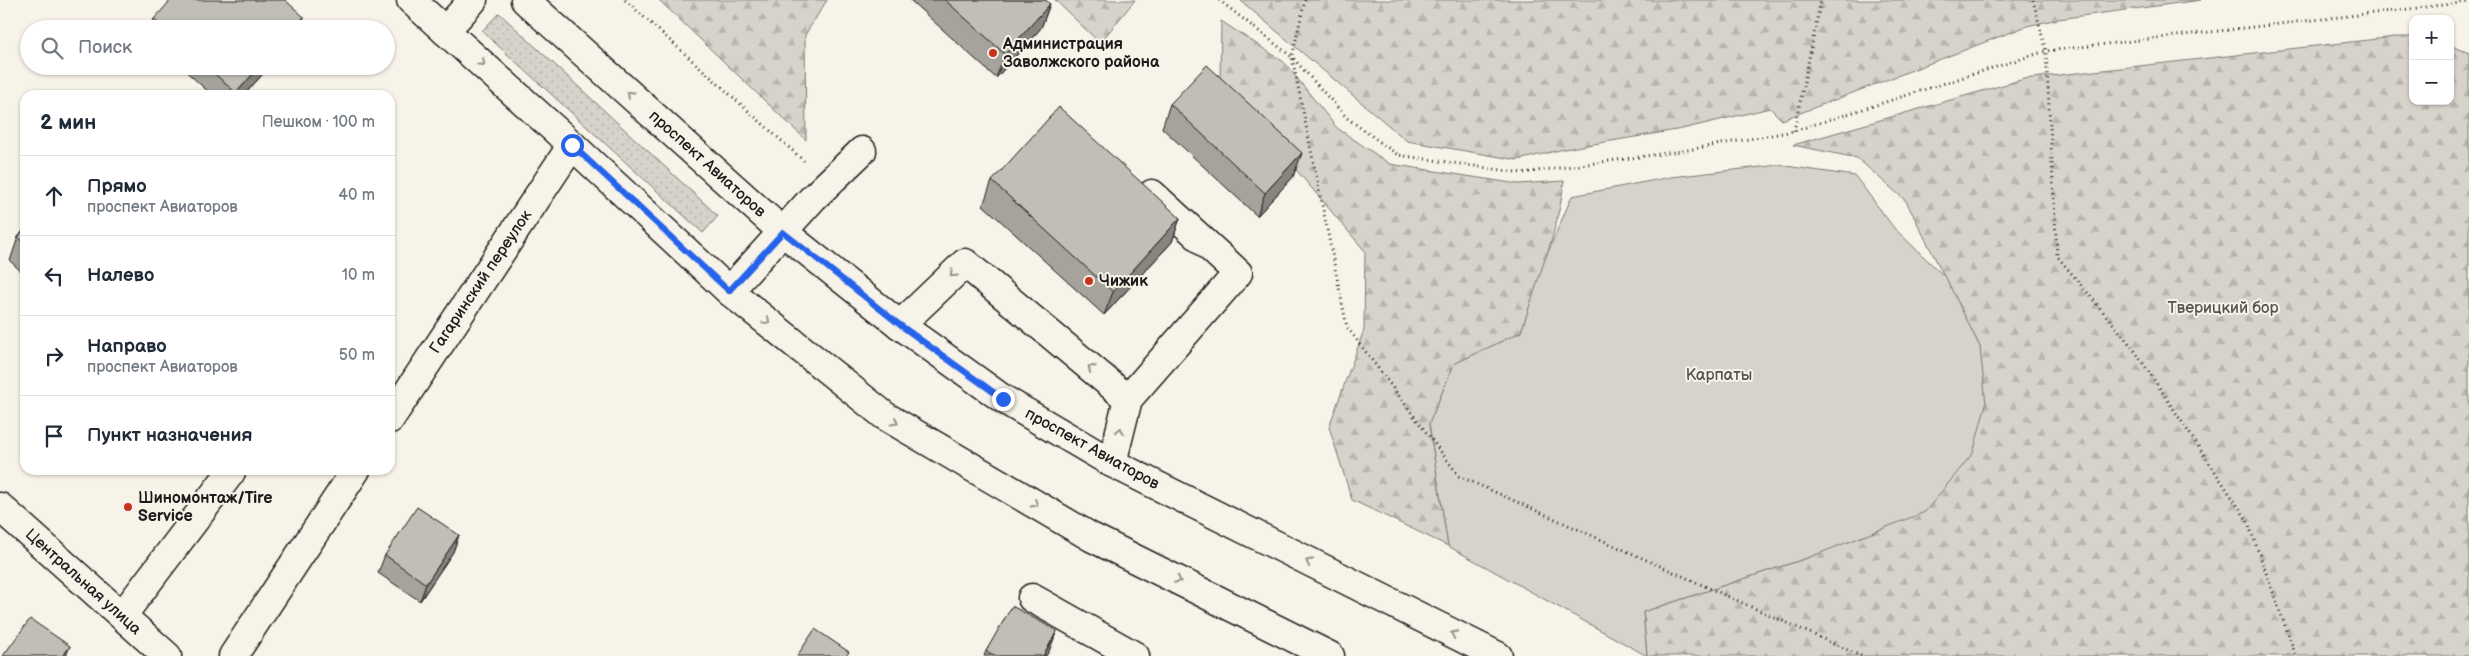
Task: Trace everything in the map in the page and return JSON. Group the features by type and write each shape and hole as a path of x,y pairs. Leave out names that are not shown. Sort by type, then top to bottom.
{"main road":[{"path":"411,0 572,145 729,291 885,416 1090,536 1330,656"},
{"path":"445,30 473,0"},
{"name":"проспект Авиаторов","path":"525,0 783,232 900,325 1003,399 1112,463 1498,656"},
{"name":"Гагаринский переулок","path":"395,411 572,145"},
{"path":"729,291 828,184 862,152"},
{"path":"1112,463 1128,399 1238,273 1132,175"},
{"path":"900,325 965,263 1128,399"},
{"path":"122,616 229,475"},
{"path":"233,656 353,475"},
{"name":"Центральная улица","path":"0,507 167,656"},
{"path":"1032,598 1136,656"}],"path":[{"path":"625,0 828,184"},
{"path":"1219,0 1292,57 1347,118 1398,155 1522,173 1682,152 1794,131 2046,51 2469,2"},
{"path":"1305,0 1292,57 1347,328 1459,476 1861,656"},
{"path":"1794,131 1821,0"},
{"path":"2033,0 2046,51 2057,256 2133,348 2247,520 2296,656"}],"green space":[{"path":"659,0 827,0 805,35 806,140"},
{"path":"1055,0 1135,0 1100,43"},
{"path":"2201,0 2058,19 2027,26 1782,120 1770,108 1682,129 1564,149 1518,160 1407,141 1241,1"},
{"path":"499,13 718,216 703,233 482,31"},
{"path":"1221,21 1284,62 1337,128 1390,164 1518,184 1564,181 1552,238 1521,332 1454,364 1429,424 1448,546 1352,500 1329,427 1364,330 1365,251 1220,80"},
{"name":"Тверицкий бор","path":"2395,37 2409,37 2409,105 2454,105 2454,47 2469,53 2469,656 1647,656 1643,612 1810,557 1980,347 1906,201 1857,158 1793,145 2024,79"},
{"name":"Карпаты","path":"1779,165 1855,176 1894,228 1946,278 1980,347 1986,404 1973,453 1925,512 1810,557 1643,612 1647,656 1448,546 1429,424 1454,364 1521,332 1545,259 1572,196 1671,177"}],"building":[{"path":"171,0 285,0 304,17 302,20 154,19"},
{"path":"945,0 1045,0 1050,4 1005,54"},
{"path":"1207,65 1302,153 1265,193 1170,104"},
{"path":"216,75 252,75 239,90 233,90"},
{"path":"1059,107 1180,218 1113,292 992,181"},
{"path":"417,507 459,535 426,584 385,555"},
{"path":"1012,606 1057,631 1043,656 996,656 986,651"},
{"path":"30,619 70,646 63,656 3,656"},
{"path":"815,629 849,652 846,656 797,656"}],"place":[{"name":"Администрация Заволжского района","path":"993,53"},
{"name":"Чижик","path":"1089,281"},
{"name":"Шиномонтаж/Tire Service","path":"128,507"}],"route":[{"path":"572,145 729,291 783,232 900,325 1003,399"}]}
